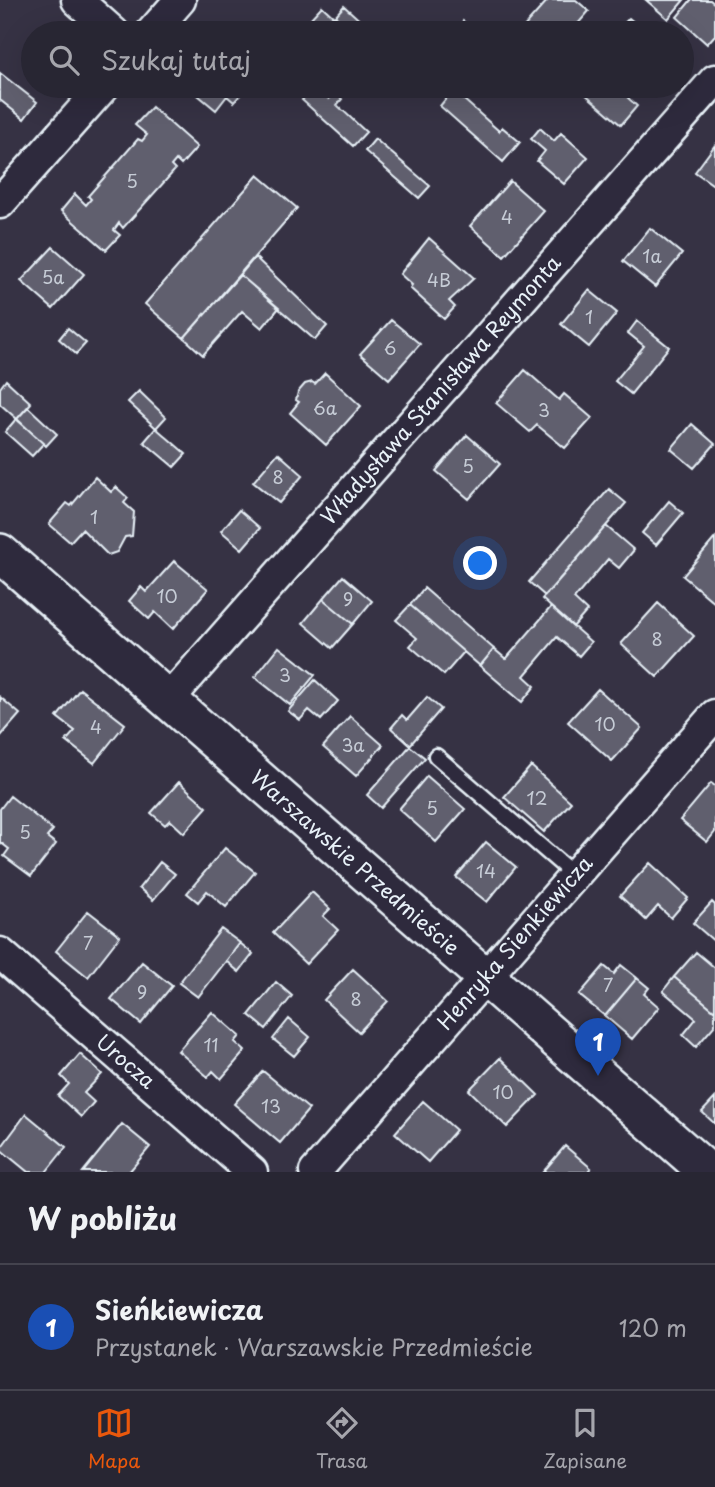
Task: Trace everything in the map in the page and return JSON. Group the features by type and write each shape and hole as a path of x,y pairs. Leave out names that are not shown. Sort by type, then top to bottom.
{"street":[{"path":"77,0 101,21"},
{"path":"162,21 180,0"},
{"name":"Władysława Stanisława Reymonta","path":"169,700 715,80"},
{"path":"0,203 93,98"},
{"name":"Warszawskie Przedmieście","path":"0,553 708,1172"},
{"name":"Henryka Sienkiewicza","path":"315,1172 715,715"},
{"name":"Urocza","path":"0,953 252,1172"}],"lane":[{"path":"436,756 574,875"}],"building":[{"path":"548,0 576,0 589,11 580,21 529,21"},
{"path":"646,0 684,0 668,19"},
{"path":"691,0 710,0 715,4 715,35 707,44 694,32 694,21 681,21 677,17"},
{"path":"322,6 338,21 308,21"},
{"path":"344,6 361,21 341,21 335,16"},
{"path":"0,73 21,89 21,98 32,98 37,102 24,119 0,100"},
{"path":"202,98 225,98 216,110"},
{"path":"341,98 337,105 366,132 353,146 302,100"},
{"path":"446,98 462,98 499,131 502,127 520,142 503,162 440,106"},
{"path":"590,98 628,98 637,106 621,125"},
{"path":"152,107 197,147 181,165 176,160 171,166 175,170 123,228 119,223 114,230 120,235 106,250 61,211 75,194 86,205 91,199 88,196 138,139 142,141 147,135 135,125"},
{"path":"540,128 554,141 561,133 588,157 564,184 537,161 545,151 531,139"},
{"path":"375,139 430,186 419,198 365,151"},
{"path":"715,145 715,186 695,172"},
{"path":"258,175 297,208 184,338 145,304"},
{"path":"510,181 544,211 504,256 470,226"},
{"path":"650,228 682,254 655,287 623,261"},
{"path":"429,238 474,278 449,301 455,307 444,319 410,288 412,285 400,274"},
{"path":"53,247 84,274 53,309 21,281"},
{"path":"255,257 327,326 315,340 240,275"},
{"path":"240,275 279,308 262,328 242,311 203,355 184,338"},
{"path":"589,290 617,313 589,347 561,324"},
{"path":"391,320 420,344 389,379 360,354"},
{"path":"637,321 669,347 631,394 615,381 644,346 628,333"},
{"path":"68,328 86,343 76,354 59,339"},
{"path":"525,370 559,400 564,394 592,418 565,448 537,425 530,432 496,403"},
{"path":"325,373 361,406 326,445 290,413 299,402 296,400 298,392 305,384 315,384"},
{"path":"6,380 31,403 17,419 0,404 0,388"},
{"path":"139,391 166,417 156,428 128,402"},
{"path":"28,407 57,434 46,446 17,419"},
{"path":"16,419 44,443 32,456 5,432"},
{"path":"692,424 715,444 694,468 671,449"},
{"path":"156,428 186,454 174,467 144,442"},
{"path":"467,435 500,464 469,499 436,471"},
{"path":"278,453 303,475 279,503 253,482"},
{"path":"95,477 111,492 116,487 128,498 124,503 134,512 132,536 125,537 117,552 108,555 82,529 70,542 49,524 67,503 71,506"},
{"path":"609,489 626,503 545,596 529,582"},
{"path":"669,501 683,513 656,545 642,533"},
{"path":"239,510 260,528 242,549 221,531"},
{"path":"606,526 634,550 619,568 608,559 574,599 587,611 573,627 542,599"},
{"path":"715,538 715,603 683,576"},
{"path":"174,561 208,589 173,629 155,612 149,619 129,601 141,587 146,592"},
{"path":"343,576 372,601 353,624 323,599"},
{"path":"424,588 494,649 480,666 410,605"},
{"path":"323,599 353,624 332,648 303,623"},
{"path":"658,603 694,636 657,677 621,644"},
{"path":"410,605 464,652 444,675 410,646 417,638 396,620"},
{"path":"551,607 591,642 579,656 557,637 524,676 535,686 522,702 480,666 494,649 506,659"},
{"path":"279,647 315,675 290,705 255,677"},
{"path":"315,680 338,701 321,720 309,710 300,720 288,711"},
{"path":"80,689 125,724 94,763 66,741 75,731 57,717"},
{"path":"598,689 642,728 612,761 568,722"},
{"path":"0,697 20,714 0,737"},
{"path":"427,697 441,709 410,745 391,728 402,715 407,720"},
{"path":"350,716 383,745 356,776 323,747"},
{"path":"410,746 425,758 381,808 367,795"},
{"path":"531,766 571,802 544,832 504,797"},
{"path":"427,776 465,809 436,842 399,809"},
{"path":"179,782 207,807 184,833 170,820 165,825 151,813"},
{"path":"711,783 715,786 715,832 707,842 680,820"},
{"path":"10,796 53,830 47,837 56,844 31,876 4,856 9,849 0,842 0,809"},
{"path":"486,842 516,867 487,902 456,877"},
{"path":"225,848 255,872 226,907 207,891 198,902 187,893"},
{"path":"160,862 175,874 153,900 139,888"},
{"path":"650,863 688,898 671,918 658,906 646,920 620,896"},
{"path":"312,892 330,909 323,916 338,930 306,964 273,933"},
{"path":"712,902 715,905 715,942 693,923"},
{"path":"88,911 120,936 88,977 56,951"},
{"path":"221,929 240,943 198,997 179,983"},
{"path":"240,943 253,954 239,972 226,961"},
{"path":"696,952 715,968 715,1011 674,977"},
{"path":"142,962 172,986 141,1024 111,999"},
{"path":"621,965 637,978 605,1016 579,995 604,966 614,974"},
{"path":"353,969 388,1001 359,1032 324,1000"},
{"path":"674,977 715,1011 715,1025 696,1047 683,1035 696,1019 663,991"},
{"path":"637,978 649,988 644,994 659,1007 632,1039 605,1016"},
{"path":"276,982 292,996 266,1029 249,1015"},
{"path":"212,1012 240,1036 235,1042 245,1051 221,1079 213,1071 208,1077 178,1051"},
{"path":"289,1019 310,1037 294,1056 273,1039"},
{"path":"80,1054 102,1074 84,1093 94,1102 81,1117 58,1096 69,1084 61,1076"},
{"path":"500,1058 538,1095 507,1127 469,1090"},
{"path":"263,1071 309,1109 280,1143 234,1104"},
{"path":"715,1098 715,1124 702,1112"},
{"path":"423,1101 456,1130 428,1162 395,1133"},
{"path":"26,1114 66,1147 46,1172 28,1172 0,1149"},
{"path":"122,1124 150,1147 129,1172 83,1172"},
{"path":"565,1146 591,1168 587,1172 543,1172"}],"place":[{"name":"Sieńkiewicza","path":"598,1076"}]}
